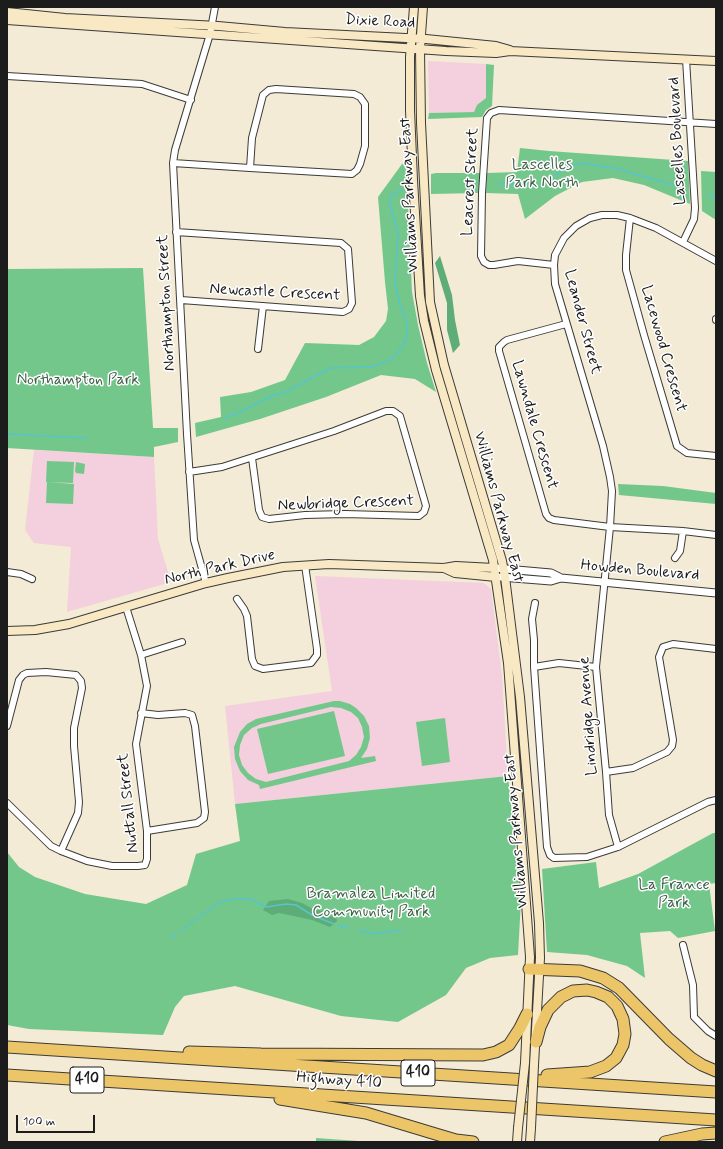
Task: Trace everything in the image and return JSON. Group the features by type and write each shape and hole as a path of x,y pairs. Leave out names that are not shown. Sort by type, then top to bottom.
{"highway":[{"path":"534,969 580,972 603,978 619,988 669,1039 691,1058 716,1071"},
{"path":"507,1078 518,1076 590,1072 598,1070 611,1062 621,1050 625,1034 625,1026 621,1014 608,997 596,992 578,990 562,997 552,1005 544,1019 536,1042"},
{"path":"119,1055 136,1051 261,1054 483,1054 496,1052 509,1045 527,1014"},
{"name":"Highway 410","path":"7,1048 716,1092"},
{"name":"Highway 410","path":"7,1075 716,1120"},
{"path":"257,1091 275,1098 366,1113 456,1140 473,1142"},
{"path":"665,1142 702,1134 716,1133"}],"main road":[{"name":"Williams Parkway East","path":"414,7 417,38 420,49 422,152 430,302 444,365 497,541 504,573 520,697 539,922 527,1014 517,1142"},
{"name":"Williams Parkway East","path":"423,7 417,38 411,48 410,110 420,296 424,321 436,370 488,539 495,572 508,663 529,937 534,969 536,1042 530,1142"},
{"name":"Dixie Road","path":"7,12 420,49 496,53 510,51 716,61"},
{"name":"Dixie Road","path":"7,20 417,38 496,46 510,51"},
{"name":"North Park Drive","path":"7,631 35,630 66,625 206,583 283,567 329,564 444,568 455,574 495,572"}],"street":[{"name":"Northampton Street","path":"206,583 194,540 189,472 173,163 175,150 211,30 215,7"},
{"name":"Lascelles Boulevard","path":"683,242 694,219 695,198 686,60"},
{"path":"7,76 142,84 191,100"},
{"path":"173,163 250,168 352,174 357,170 360,164 365,146 365,104 360,97 354,94 276,89 269,90 264,95 252,138 250,168"},
{"name":"Leacrest Street","path":"554,265 518,260 489,265 484,262 481,256 480,235 487,118 491,113 499,110 691,123"},
{"path":"691,123 716,124"},
{"name":"Leander Street","path":"604,582 610,527 612,491 610,477 603,446 555,284 555,255 564,238 576,226 590,218 602,215 617,215 630,218 656,228 716,261"},
{"name":"Lacewood Crescent","path":"630,218 626,270 677,446 687,454 716,456"},
{"name":"Newcastle Crescent","path":"176,232 338,243 344,245 348,249 352,303 349,309 343,312 181,300"},
{"path":"258,349 262,306"},
{"name":"Lawndale Crescent","path":"566,324 508,340 499,347 499,351 546,514 549,518 554,520 610,527"},
{"name":"Newbridge Crescent","path":"189,472 222,467 334,431 386,411 393,411 400,416 426,506 424,512 419,516 345,514 305,515 269,519 262,517 258,510 252,458"},
{"path":"610,527 683,531 716,535"},
{"path":"675,558 680,551 683,531"},
{"path":"237,600 247,616 252,659 256,666 263,669 311,663 317,656 317,649 305,565"},
{"path":"7,572 21,574 32,579"},
{"name":"Howden Boulevard","path":"495,572 551,581 561,578 716,593"},
{"name":"Lindridge Avenue","path":"604,582 596,667 609,815 618,847"},
{"path":"534,603 532,619 534,667 547,848 550,855 554,858 587,857 618,847 708,802 716,800"},
{"name":"Nuttall Street","path":"7,803 51,846 61,851 87,861 112,866 145,865 147,859 146,831 136,744 141,713 148,686 141,655 126,607"},
{"path":"141,655 182,642"},
{"path":"606,772 634,768 667,752 672,746 673,740 659,657 663,647 673,644 716,649"},
{"path":"534,667 560,663 596,667"},
{"path":"7,726 19,680 23,675 27,673 46,672 76,675 81,681 82,688 74,728 74,746 79,802 78,812 61,851"},
{"path":"141,713 158,715 185,713 192,715 195,726 206,812 204,818 197,823 146,831"},
{"path":"683,945 693,985 694,1017 708,1031 716,1036"}],"shaded area":[{"path":"428,61 486,64 486,98 478,105 474,112 429,113"},
{"path":"34,450 154,457 158,539 171,582 67,612 71,547 34,543 25,530"},
{"path":"315,576 484,583 491,589 502,676 508,776 235,804 225,706 332,691"}],"green space":[{"path":"486,64 494,65 492,106 486,110 482,117 428,119 429,113 474,112 477,105 486,98"},
{"name":"Lascelles Park North","path":"520,148 688,161 690,204 644,185 613,178 582,182 555,196 525,219 518,194 486,193 487,173 517,172"},
{"path":"406,163 412,292 427,363 436,392 415,379 381,375 326,397 260,419 196,437 195,423 221,417 220,397 251,392 285,380 305,343 359,345 374,337 386,321 388,309 378,197 402,164"},
{"path":"701,171 716,172 716,220 702,211"},
{"path":"480,173 478,193 431,194 431,174"},
{"path":"440,256 452,295 460,345 453,353 447,330 447,303 435,263"},
{"name":"Northampton Park","path":"143,268 153,428 178,428 178,442 154,447 154,457 7,448 7,269"},
{"path":"47,461 74,462 73,483 46,482"},
{"path":"76,462 85,464 84,474 76,473"},
{"path":"47,482 74,484 73,504 46,503"},
{"path":"618,484 663,486 716,493 716,504 619,495"},
{"path":"334,701 350,704 364,716 369,726 370,738 367,749 361,758 375,756 376,761 260,789 259,785 248,780 240,771 235,759 234,747 240,732 247,724 256,719","holes":["331,707 341,708 351,712 358,718 364,737 361,747 356,755 349,761 266,782 256,779 248,773 242,765 239,755 240,745 244,735 252,728 261,724"]},
{"path":"334,711 345,756 268,774 257,729"},
{"path":"445,718 450,762 422,766 416,722"},
{"name":"Bramalea Limited Community Park","path":"508,776 521,900 518,955 490,958 466,968 446,995 398,1022 341,1016 235,986 184,996 175,1007 163,1035 29,1029 7,1025 7,852 19,867 35,877 85,894 146,904 187,885 196,854 240,841 235,804"},
{"name":"La France Park","path":"713,833 716,833 716,883 709,884 715,931 678,938 670,931 640,933 645,978 627,966 587,955 547,952 542,869 596,862 599,888 638,874"},
{"path":"288,899 322,911 337,919 337,921 330,927 312,920 289,915 279,913 272,915 263,910 269,901"},
{"path":"316,1138 373,1142 316,1142"}],"waterway":[{"path":"498,184 506,183 541,186 567,167 582,163 618,169 681,187"},
{"path":"225,417 235,414 272,396 288,391 330,368 369,367 380,364 392,359 402,347 406,339 407,329 406,319 400,305 395,282 398,234 390,204 391,197 395,193 401,191"},
{"path":"709,194 716,200"},
{"path":"7,434 86,438"},
{"path":"180,931 218,903 233,899 250,899 266,907 286,904 296,905 312,915 334,924"},
{"path":"338,926 349,928"},
{"path":"359,930 374,934 401,930"},
{"path":"171,938 175,934"}]}
